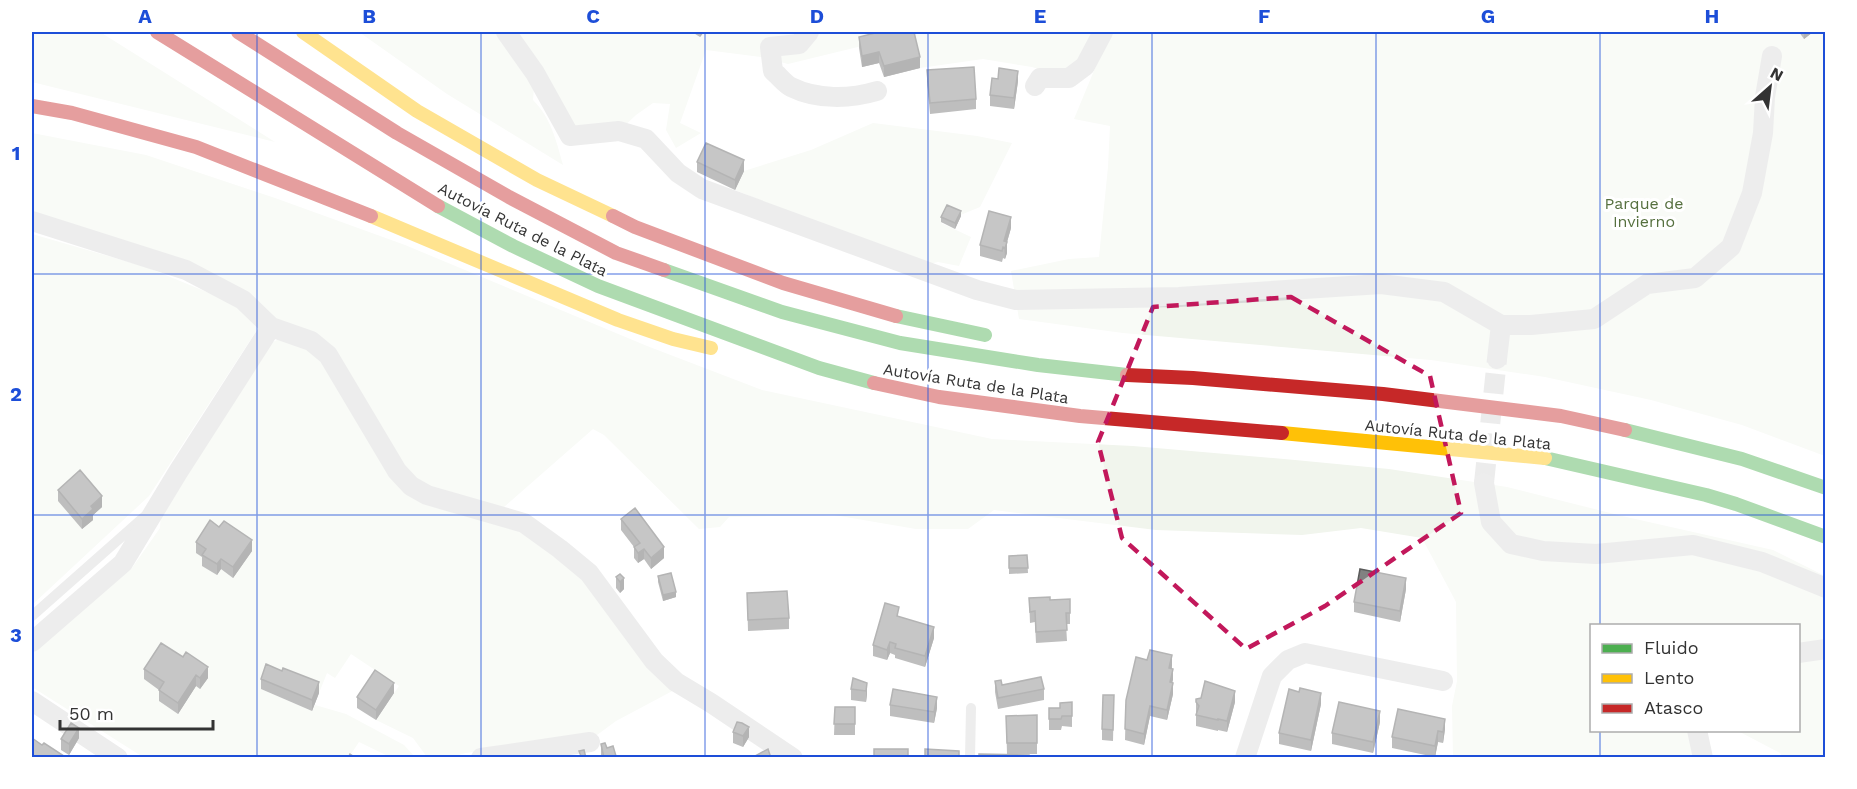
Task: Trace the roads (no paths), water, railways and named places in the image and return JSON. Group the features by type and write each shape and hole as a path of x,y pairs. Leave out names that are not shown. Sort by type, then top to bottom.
{"highway":[{"name":"Autovía Ruta de la Plata","path":"157,32 426,199 513,246 598,286 819,368 869,382 939,397 1080,416 1549,458 1706,495 1826,537"},
{"name":"Autovía Ruta de la Plata","path":"238,32 397,133 509,198 616,253 782,312 900,343 1038,365 1117,374 1383,394 1561,416 1734,456 1826,488"},
{"path":"303,32 417,111 537,180 635,227 783,283 905,319 997,338"},
{"path":"32,106 72,113 196,147 334,201 618,320 673,339 726,351"},
{"path":"435,106 537,180"},
{"path":"748,356 819,368"},
{"path":"1089,357 1193,378"}],"street":[{"path":"506,32 535,73 570,136 619,131 646,139 678,173 702,189 977,291 1016,300 1179,297 1381,284 1444,292 1501,325 1532,325 1594,319 1647,284 1695,278 1731,247 1752,193 1763,133 1765,97 1772,56"},
{"path":"809,32 799,44 771,47 773,71 790,87 840,98 877,91"},
{"path":"1035,86 1040,78 1069,78 1085,66 1103,32"},
{"path":"32,221 186,270 243,300 271,327 311,341 328,355 397,471 411,486 427,495 524,523 589,573 654,661 676,682 793,758"},
{"path":"1497,359 1501,325"},
{"path":"32,642 123,563 271,327"},
{"path":"1484,483 1491,522 1511,544 1543,551 1596,554 1693,545 1762,562 1826,588"},
{"path":"1800,652 1826,649"},
{"path":"1245,758 1272,676 1288,660 1305,653 1443,681"},
{"path":"32,701 118,758"},
{"path":"1696,732 1703,758"},
{"path":"481,758 590,742"}],"lane":[{"path":"32,616 160,503"},
{"path":"970,758 971,708"}],"tunnel":[{"path":"1484,483 1497,359"}],"park label":[{"name":"Parque de Invierno","path":"1644,212"}]}
